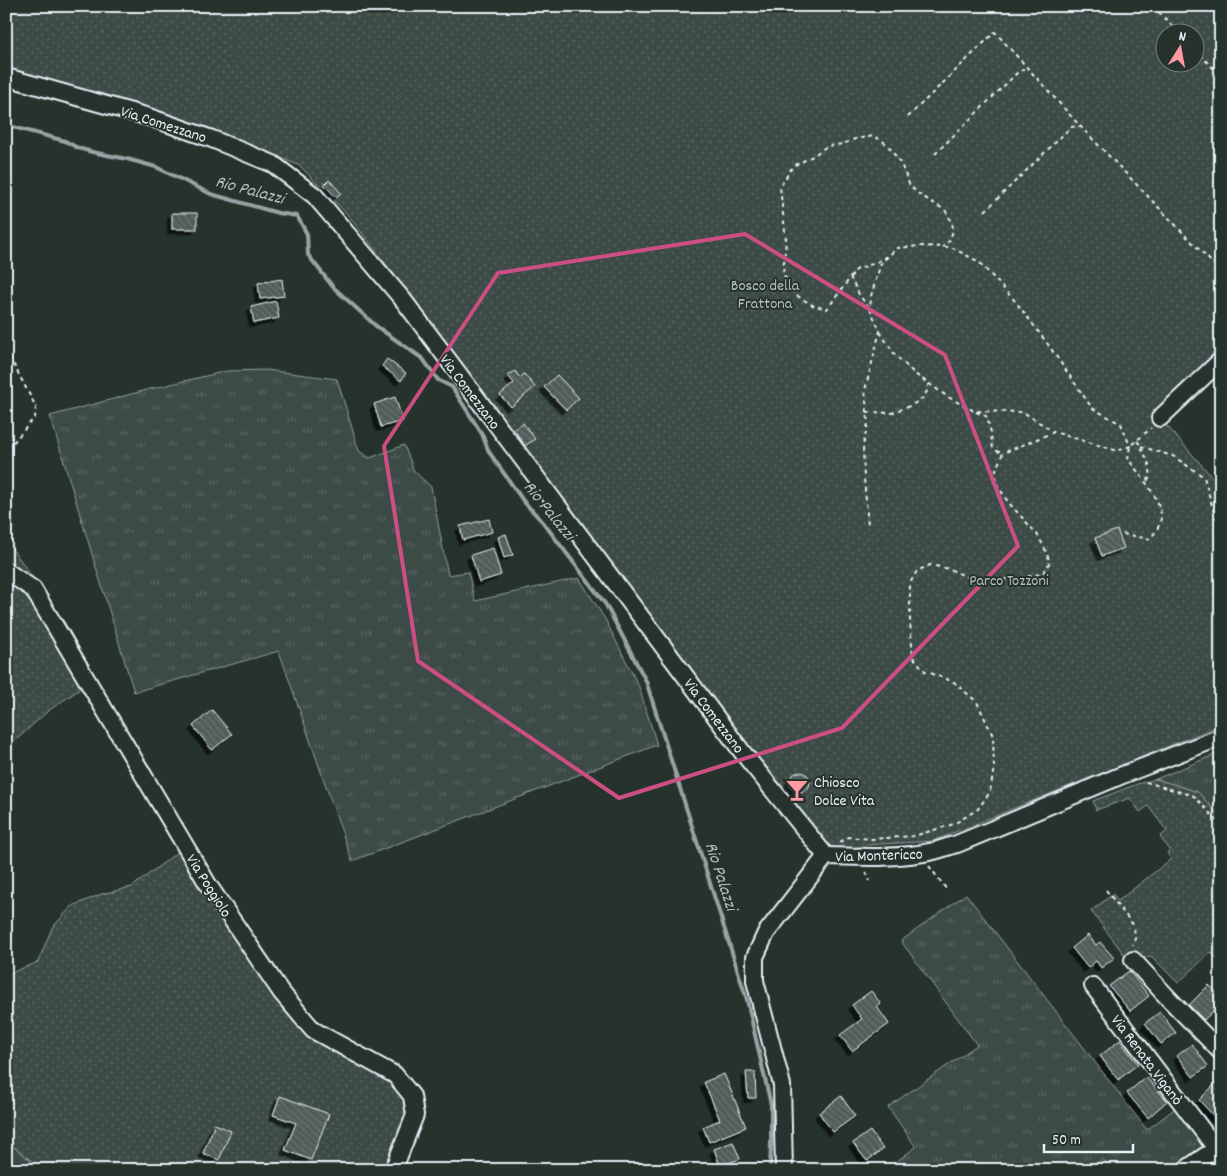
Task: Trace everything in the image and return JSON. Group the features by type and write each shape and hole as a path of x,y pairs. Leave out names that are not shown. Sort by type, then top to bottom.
{"street":[{"name":"Via Comezzano","path":"6,77 149,117 212,139 273,164 315,196 404,301 743,753 826,856"},
{"path":"1160,418 1221,360"},
{"name":"Via Poggiolo","path":"6,571 33,589 209,886 280,992 313,1030 395,1075 412,1096 414,1115 392,1170"},
{"name":"Via Montericco","path":"784,1170 782,1085 755,982 755,957 766,933 826,856 899,856 935,851 957,844 1120,776 1221,737"},
{"path":"1133,960 1221,1052"},
{"name":"Via Renata Viganò","path":"1093,986 1219,1153"},
{"path":"1185,1170 1205,1156 1219,1153"}],"path":[{"path":"1153,6 1168,22"},
{"path":"908,117 995,32 1080,126 1221,272"},
{"path":"1204,59 1221,76"},
{"path":"935,154 1019,71 1029,69"},
{"path":"985,211 1071,127 1080,126"},
{"path":"890,254 877,262 856,270 827,309 812,305 796,294 783,274 786,240 780,187 793,166 827,146 874,136 890,148 901,164 910,186 920,195 945,210 952,222 953,230 950,240 943,247"},
{"path":"870,309 871,296 881,263 897,248 920,246 951,247 979,262 1016,302 1092,408 1121,424 1130,446 1128,459 1159,504 1161,518 1157,531 1150,539 1124,534"},
{"path":"850,276 860,296 870,309 880,331 896,354 915,374 948,397 986,416 991,430 991,444 994,450 1003,453 1054,432"},
{"path":"868,525 863,462 863,446 868,423 865,390 880,331"},
{"path":"6,350 36,407 35,417 6,451"},
{"path":"867,412 892,413 912,405 923,398 927,392 928,383"},
{"path":"974,411 1024,412 1054,432 1118,451 1130,446 1158,422 1160,418"},
{"path":"1137,440 1151,473 1149,479 1145,482"},
{"path":"1141,446 1173,456 1204,477 1215,516 1221,527"},
{"path":"837,843 848,837 872,839 914,836 954,824 978,809 990,792 994,768 993,736 977,702 954,682 925,671 913,657 910,621 910,583 917,571 930,565 950,569 976,581 1022,578 1043,573 1050,562 1046,549 1037,534 1008,502 996,483 996,469 1003,453"},
{"path":"1147,782 1194,796 1221,825"},
{"path":"926,862 947,890"},
{"path":"864,865 870,881"},
{"path":"1106,890 1134,926 1136,938 1132,948 1126,954 1133,960"}],"highlighted area":[{"path":"745,234 945,355 1018,546 842,728 619,798 418,661 384,446 498,273"}],"green space":[{"name":"Bosco della Frattona","path":"6,6 1221,6 1221,357 1160,418 1221,487 1221,725 933,841 866,845 847,851 833,847 827,853 413,299 348,215 300,166 218,131 127,108 6,85"},
{"path":"266,370 337,379 359,451 370,458 404,445 414,471 431,487 448,575 468,572 475,601 579,578 605,619 639,687 657,745 352,861 279,651 134,692 50,416 150,389 227,371"},
{"path":"6,540 65,623 96,678 48,711 6,749"},
{"path":"1221,752 1221,818 1198,792 1156,779"},
{"path":"1156,779 1198,792 1221,818 1221,962 1211,952 1178,983 1151,956 1130,962 1091,911 1113,894 1118,901 1171,859 1167,853 1170,850 1160,837 1167,831 1148,806 1140,812 1130,798 1096,810 1093,801 1137,784"},
{"path":"188,844 315,1029 351,1049 399,1065 422,1094 400,1170 43,1170 6,1141 6,975 38,962 52,928 72,906 102,894 132,887"},
{"path":"966,894 1147,1130 1178,1106 1221,1156 1221,1170 1111,1170 1103,1159 1088,1170 885,1170 916,1147 888,1107 977,1045 901,941"},
{"path":"6,1141 43,1170 6,1170"}],"building":[{"path":"329,180 341,193 336,197 324,185"},
{"path":"172,213 197,213 197,229 172,229"},
{"path":"282,279 284,296 260,299 258,283"},
{"path":"276,301 279,318 254,323 251,307"},
{"path":"387,359 406,373 401,381 382,366"},
{"path":"515,371 520,378 524,374 535,387 511,407 500,395 514,383 508,376"},
{"path":"557,375 579,398 566,410 544,387"},
{"path":"395,397 403,421 381,427 374,404"},
{"path":"523,423 535,439 525,446 514,429"},
{"path":"489,519 492,532 463,540 460,526"},
{"path":"1117,530 1124,548 1102,556 1095,538"},
{"path":"506,534 513,555 504,558 498,537"},
{"path":"493,548 501,575 479,582 471,555"},
{"path":"212,710 232,734 212,750 193,726"},
{"path":"800,772 807,775 810,782 807,789 800,792 793,789 790,782 793,775"},
{"path":"1088,935 1096,945 1100,942 1114,958 1101,968 1096,961 1088,968 1072,948"},
{"path":"1129,971 1149,996 1130,1011 1109,986"},
{"path":"1209,985 1221,997 1221,1003 1204,1020 1189,1005"},
{"path":"871,991 881,1004 877,1007 889,1024 852,1051 840,1035 862,1019 852,1005"},
{"path":"1160,1012 1176,1033 1161,1044 1145,1023"},
{"path":"1120,1040 1138,1064 1118,1080 1100,1056"},
{"path":"1192,1044 1208,1066 1193,1077 1177,1056"},
{"path":"746,1072 755,1072 756,1098 748,1098"},
{"path":"724,1074 746,1127 709,1142 703,1127 720,1120 704,1082"},
{"path":"1146,1077 1167,1101 1148,1118 1127,1093"},
{"path":"1221,1080 1220,1123 1199,1100"},
{"path":"280,1096 329,1114 311,1160 285,1150 296,1123 273,1115"},
{"path":"841,1096 855,1116 833,1132 819,1113"},
{"path":"215,1124 231,1131 219,1160 203,1153"},
{"path":"870,1131 883,1149 867,1161 853,1143"},
{"path":"733,1142 740,1159 720,1166 714,1149"}],"waterway":[{"name":"Rio Palazzi","path":"6,125 65,141 78,148 92,152 156,167 211,194 278,213 297,216 307,234 308,255 333,287 376,326 423,359 438,380 452,387 482,434 489,452 524,502 542,521 606,605 646,681 747,1000 771,1105 770,1170"}],"place":[{"name":"Chiosco Dolce Vita","path":"797,790"}],"park label":[{"name":"Parco Tozzoni","path":"1009,579"}]}
